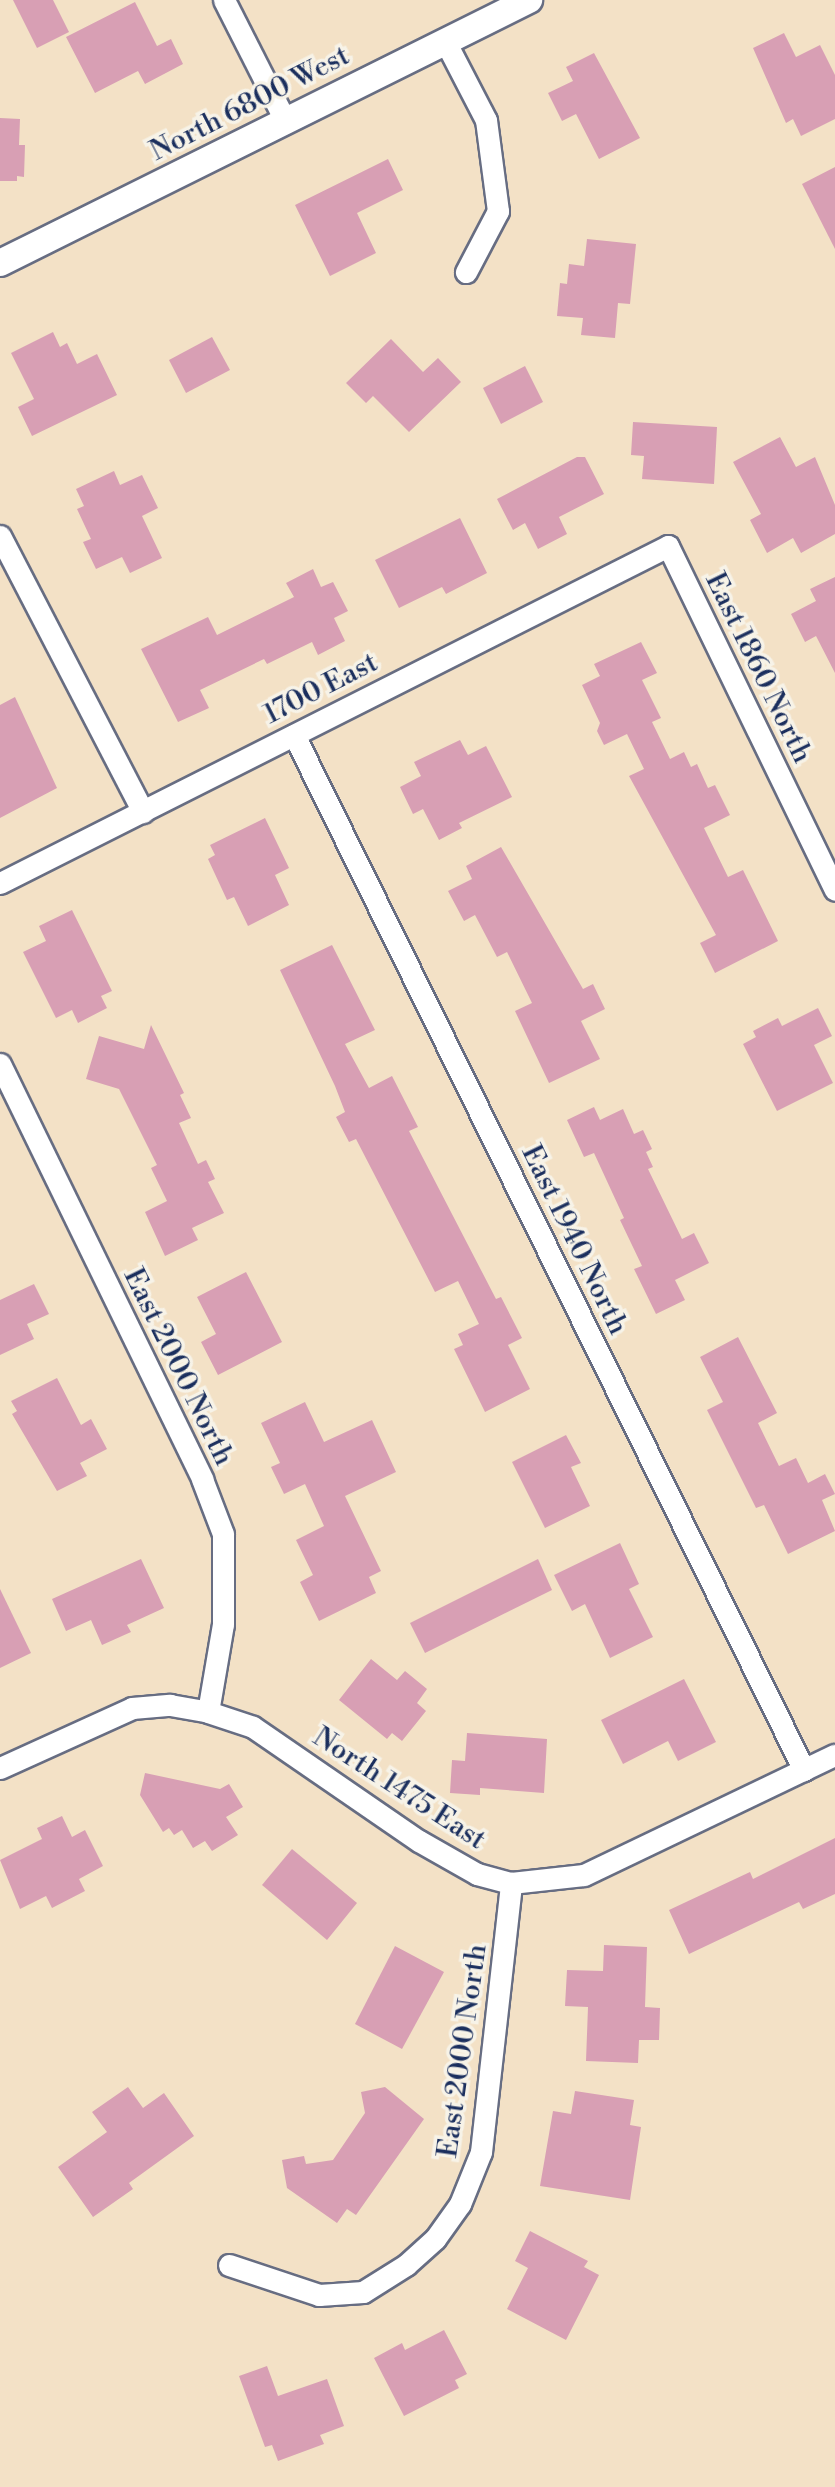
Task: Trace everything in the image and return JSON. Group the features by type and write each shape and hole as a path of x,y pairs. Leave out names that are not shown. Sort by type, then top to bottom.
{"street":[{"path":"224,0 286,122"},
{"name":"North 6800 West","path":"0,263 529,0"},
{"path":"445,40 486,120 498,211 466,272"},
{"path":"0,536 143,812"},
{"name":"1700 East","path":"0,883 668,546"},
{"name":"East 1860 North","path":"668,546 835,890"},
{"name":"East 1940 North","path":"294,734 804,1770"},
{"name":"East 2000 North","path":"0,1064 202,1479 223,1534 223,1624 208,1712"},
{"name":"North 1475 East","path":"0,1768 132,1708 170,1705 208,1712 253,1727 419,1841 477,1874 511,1883 584,1875 835,1755"},
{"name":"East 2000 North","path":"229,2265 319,2295 363,2292 405,2265 435,2239 460,2204 481,2152 511,1883"}],"building":[{"path":"13,0 53,0 69,32 37,48"},
{"path":"135,2 157,46 171,39 183,64 145,84 138,71 95,93 66,37"},
{"path":"784,33 796,57 820,45 835,75 835,119 801,136 793,119 786,123 753,48"},
{"path":"594,53 640,138 599,159 576,114 562,121 548,93 573,81 566,67"},
{"path":"0,118 20,119 19,145 25,145 24,177 17,176 17,181 0,181"},
{"path":"388,159 403,190 357,213 376,253 330,276 295,205"},
{"path":"835,167 835,249 802,184"},
{"path":"587,239 636,244 630,304 618,303 615,338 581,335 583,318 557,316 560,283 567,284 569,264 584,266"},
{"path":"53,332 60,347 67,343 77,364 97,354 117,395 32,436 18,407 34,399 11,353"},
{"path":"212,337 230,370 186,393 169,360"},
{"path":"391,339 423,372 438,358 461,382 409,432 373,396 366,403 346,383"},
{"path":"525,366 543,402 501,424 483,388"},
{"path":"633,422 717,427 714,484 642,479 644,456 631,455"},
{"path":"780,437 796,467 815,457 835,505 835,534 801,553 793,538 767,553 750,520 761,514 733,462"},
{"path":"577,457 585,457 604,494 559,517 567,534 538,549 525,523 513,530 497,499"},
{"path":"114,471 120,485 142,475 158,508 142,516 162,558 130,573 122,557 96,569 83,542 91,539 77,509 84,506 76,489"},
{"path":"460,518 487,573 446,594 442,587 399,608 375,560"},
{"path":"313,569 321,587 333,582 348,611 334,618 345,641 318,655 312,642 267,664 264,659 200,690 209,708 178,722 141,649 208,617 217,635 294,597 286,583"},
{"path":"835,577 835,673 816,636 805,642 791,614 816,601 810,589"},
{"path":"641,642 657,673 642,680 661,718 652,722 670,759 684,752 691,767 697,764 708,788 715,785 730,815 704,828 728,877 743,870 778,941 715,973 700,943 716,935 629,776 644,769 627,734 604,745 597,731 600,723 582,685 600,676 594,664"},
{"path":"15,697 57,788 0,818 0,705"},
{"path":"460,740 468,755 486,746 512,797 459,823 462,828 439,840 423,809 413,814 400,787 421,776 414,762"},
{"path":"265,818 289,868 275,875 289,905 248,926 234,897 227,900 208,859 215,855 210,845"},
{"path":"501,847 583,989 593,984 605,1009 581,1021 600,1059 549,1083 515,1011 532,1003 507,952 497,957 475,915 464,921 448,891 472,879 466,866"},
{"path":"72,910 112,991 101,996 107,1008 78,1023 72,1010 56,1018 23,952 46,941 39,926"},
{"path":"332,945 375,1030 345,1044 369,1088 392,1076 418,1127 409,1131 496,1299 501,1297 522,1338 508,1345 530,1389 485,1412 454,1349 463,1345 458,1334 479,1324 458,1281 435,1292 356,1139 349,1142 336,1117 345,1112 335,1086 280,970"},
{"path":"818,1008 832,1036 814,1045 833,1083 777,1111 743,1044 756,1037 753,1031 778,1018 782,1026"},
{"path":"151,1025 184,1093 180,1095 191,1118 179,1123 198,1164 206,1160 215,1179 208,1182 224,1213 192,1228 198,1240 165,1256 145,1212 167,1201 151,1168 157,1165 119,1089 86,1079 99,1036 144,1049"},
{"path":"594,1107 600,1120 623,1109 634,1134 643,1130 652,1149 646,1152 653,1167 648,1169 682,1239 694,1233 709,1263 675,1280 685,1300 656,1314 634,1269 642,1266 620,1220 624,1218 594,1153 584,1157 567,1120"},
{"path":"246,1272 282,1342 218,1375 201,1342 216,1334 197,1297"},
{"path":"34,1284 49,1314 27,1324 34,1339 0,1355 0,1300"},
{"path":"738,1337 777,1413 758,1423 779,1466 796,1458 808,1483 825,1474 835,1494 822,1500 835,1531 788,1554 764,1505 756,1508 707,1410 723,1402 700,1357"},
{"path":"57,1378 81,1425 91,1419 107,1449 80,1463 87,1476 57,1491 12,1414 17,1411 11,1401"},
{"path":"305,1402 324,1442 372,1420 396,1472 345,1496 381,1571 369,1577 376,1593 319,1621 300,1582 313,1575 296,1540 324,1526 305,1484 284,1494 271,1467 280,1463 261,1423"},
{"path":"566,1435 581,1463 571,1467 590,1506 545,1528 512,1462"},
{"path":"620,1543 639,1584 629,1589 653,1637 610,1658 585,1604 572,1611 554,1575"},
{"path":"141,1559 164,1608 127,1625 131,1632 102,1645 91,1620 66,1631 52,1599"},
{"path":"538,1559 552,1590 425,1653 410,1623"},
{"path":"0,1589 31,1653 0,1668"},
{"path":"371,1659 397,1680 405,1671 427,1689 417,1703 426,1711 402,1741 392,1733 387,1739 339,1700"},
{"path":"684,1679 716,1742 678,1761 668,1741 623,1764 601,1720"},
{"path":"467,1733 547,1739 544,1793 480,1788 480,1795 450,1793 452,1760 465,1761"},
{"path":"145,1773 220,1789 229,1784 243,1807 226,1817 238,1835 212,1851 205,1841 193,1848 182,1830 174,1835 169,1828 163,1832 140,1795"},
{"path":"62,1816 72,1837 85,1830 103,1866 79,1879 85,1891 52,1908 46,1896 20,1909 0,1860 42,1839 37,1828"},
{"path":"835,1838 835,1894 803,1909 799,1902 689,1954 669,1910 750,1872 753,1879"},
{"path":"292,1849 357,1903 327,1940 262,1885"},
{"path":"604,1945 647,1947 645,2007 660,2008 659,2040 639,2040 638,2063 586,2061 588,2007 565,2006 567,1970 603,1971"},
{"path":"395,1946 444,1972 402,2049 355,2024"},
{"path":"128,2087 143,2108 164,2093 194,2136 129,2183 133,2189 93,2217 58,2167 107,2132 92,2112"},
{"path":"385,2087 424,2119 356,2215 347,2209 337,2223 287,2188 282,2160 304,2156 306,2164 333,2160 365,2113 361,2092"},
{"path":"575,2091 634,2100 630,2125 641,2127 630,2200 540,2186 553,2111 571,2114"},
{"path":"530,2231 588,2261 584,2267 599,2275 566,2340 507,2309 528,2268 515,2261"},
{"path":"444,2330 467,2374 455,2380 459,2388 404,2416 374,2358 402,2343 405,2350"},
{"path":"267,2366 278,2396 327,2379 344,2426 320,2435 324,2444 278,2461 272,2445 265,2447 239,2376"}]}
